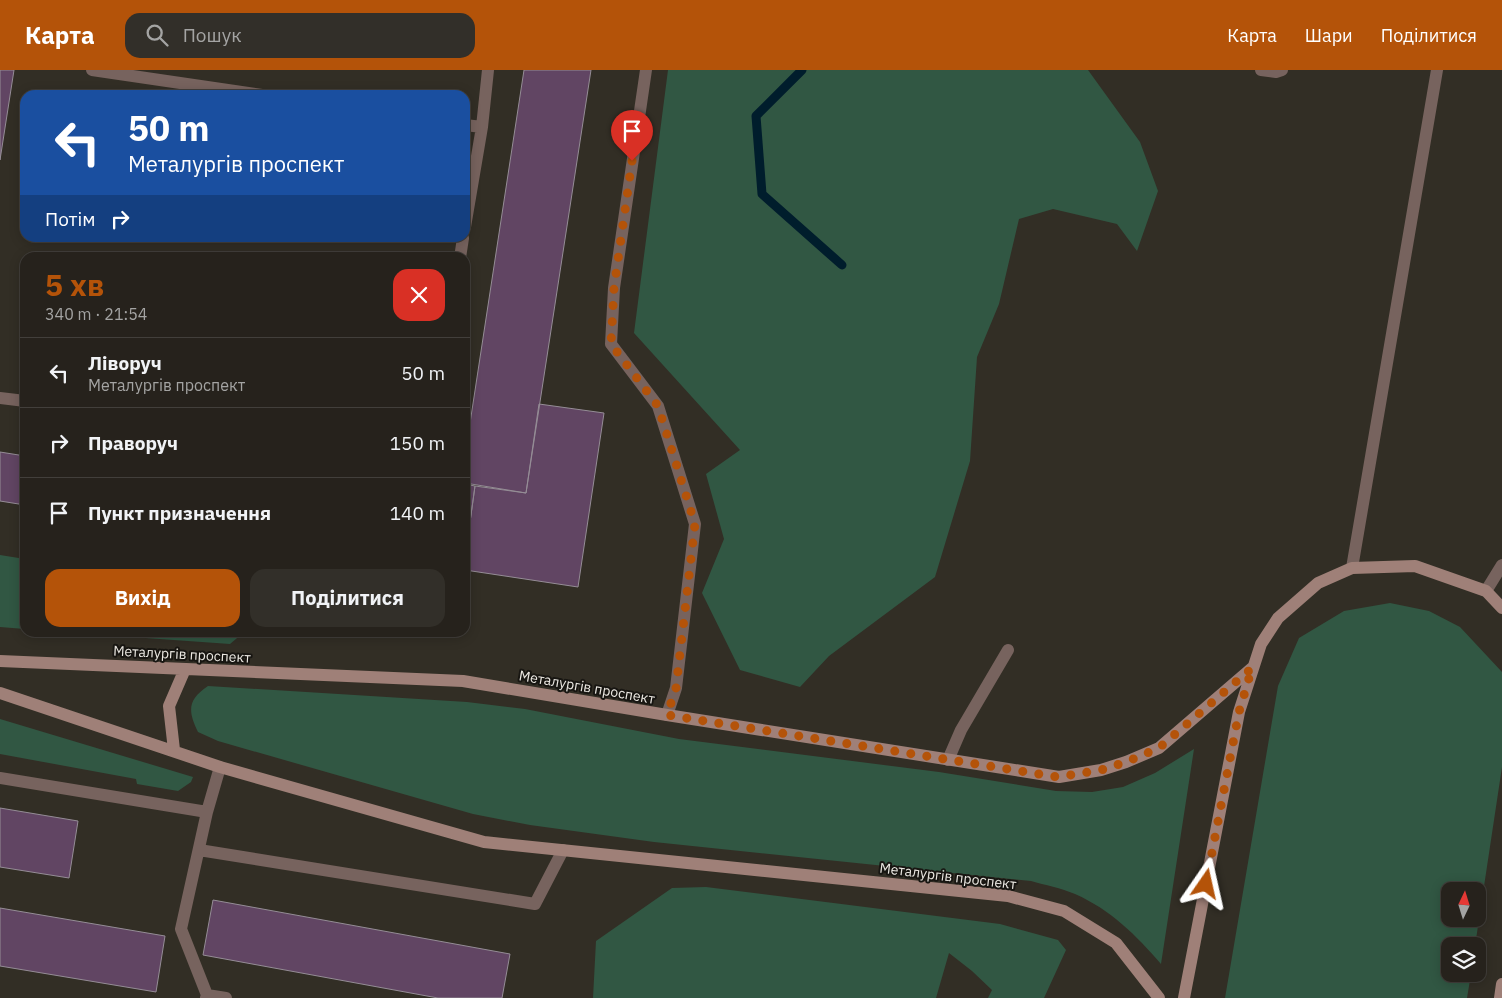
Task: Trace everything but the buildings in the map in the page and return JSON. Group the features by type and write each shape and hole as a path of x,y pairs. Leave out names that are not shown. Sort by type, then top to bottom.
{"street":[{"path":"92,70 228,90"},
{"path":"470,198 482,127 488,70"},
{"path":"646,70 614,288 611,344 658,406 695,524 676,688 667,715"},
{"path":"1261,70 1276,72 1282,70"},
{"path":"1352,568 1437,70"},
{"path":"470,126 482,127"},
{"path":"0,398 20,400"},
{"path":"1486,591 1502,565"},
{"path":"1184,998 1239,712 1261,644 1278,618 1318,583 1352,568 1415,566 1486,591 1502,608"},
{"path":"948,760 961,730 1008,650"},
{"name":"Металургів проспект","path":"0,661 463,681 1058,777 1101,770 1159,748 1252,668"},
{"path":"174,750 169,706 185,669"},
{"name":"Металургів проспект","path":"0,692 220,767 484,842 1008,896 1064,911 1116,943 1159,998"},
{"path":"220,767 207,812 181,928 206,997 226,998"},
{"path":"0,778 207,812"},
{"path":"199,850 536,904 563,850"},
{"path":"1500,998 1502,984"}],"green space":[{"path":"668,70 1088,70 1140,142 1158,191 1137,251 1117,224 1053,209 1019,219 999,304 977,357 970,461 935,577 829,656 800,687 740,670 702,593 724,539 706,474 740,450 634,333"},
{"path":"0,555 20,558 20,629 0,627"},
{"path":"1390,603 1429,611 1460,627 1502,672 1502,767 1485,882 1441,882 1441,928 1478,928 1476,937 1441,937 1441,982 1470,982 1467,998 1225,998 1278,686 1299,638 1344,611"},
{"path":"131,637 238,637 230,644"},
{"path":"208,686 467,702 525,709 679,739 939,772 1056,791 1092,792 1123,787 1155,773 1194,749 1161,964 1122,924 1088,900 1059,888 1031,881 654,842 530,825 473,814 218,741 198,732 192,718 191,706 193,701"},
{"path":"0,719 193,777 191,782 178,791 137,784 136,779 0,754"},
{"path":"706,887 1000,924 1058,940 1066,950 1044,998 988,998 992,990 949,953 936,998 593,998 596,941 672,888"}],"waterway":[{"path":"802,70 756,116 762,194 842,265"}],"route":[{"path":"632,161 614,288 611,344 658,406 695,524 676,688 667,715 1058,777 1101,770 1159,748 1200,715 1252,668 1239,712 1206,884"}]}
